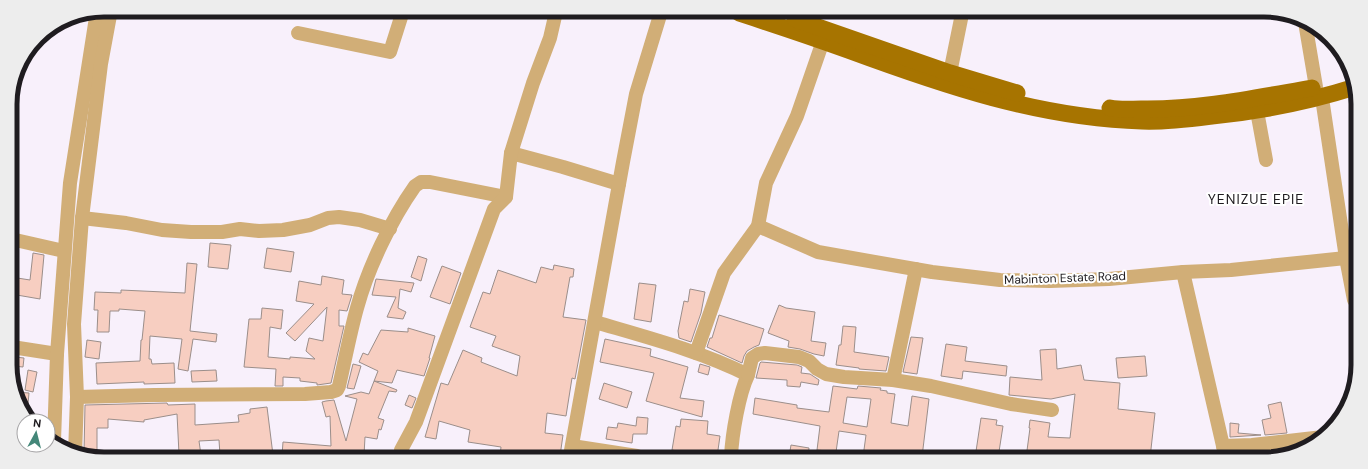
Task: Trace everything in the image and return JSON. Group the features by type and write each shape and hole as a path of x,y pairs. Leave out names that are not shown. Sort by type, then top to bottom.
{"main road":[{"path":"751,17 931,80 984,96 1038,109 1078,116 1143,122 1178,120 1257,111 1319,92 1347,80"},
{"path":"787,17 950,73 1032,97 1113,109 1156,109 1201,106 1349,88"}],"street":[{"path":"55,413 57,354 70,183 96,17"},
{"path":"75,447 77,397 74,324 82,218 101,64 110,17"},
{"path":"298,33 390,52 401,17"},
{"path":"402,452 416,422 494,209 506,197 512,154 533,83 550,38 555,17"},
{"path":"584,452 571,451 636,94 659,17"},
{"path":"950,73 961,17"},
{"path":"1306,29 1351,268"},
{"path":"696,353 724,273 758,226 766,183 797,116 823,41"},
{"path":"1257,111 1266,160"},
{"path":"512,154 563,167 619,184"},
{"path":"77,397 305,394 331,392 337,390 357,307 368,275 390,229 415,186 421,182 430,182 506,197"},
{"path":"82,218 126,223 162,230 222,232 240,229 258,231 283,230 310,225 328,218 339,217 360,220 390,229"},
{"name":"Mabinton Estate Road","path":"758,226 818,252 916,269 1000,280 1050,281 1110,278 1231,270 1350,258"},
{"path":"17,240 64,251"},
{"path":"893,380 916,269"},
{"path":"1183,272 1225,452 1252,445 1310,438"},
{"path":"595,322 696,353 748,375"},
{"path":"17,348 57,354"},
{"path":"731,452 743,387 748,375 752,358 758,354 765,353 799,357 809,361 817,369 826,374 844,377 893,380 945,389 1011,404 1052,410"}],"building":[{"path":"210,243 231,245 228,269 208,267"},
{"path":"267,248 294,252 291,272 264,268"},
{"path":"33,253 44,255 40,299 17,295 17,278 30,280"},
{"path":"418,256 427,259 421,281 411,277"},
{"path":"187,263 197,264 190,331 217,334 216,342 193,339 188,371 178,369 182,339 150,336 149,359 151,359 152,364 174,363 175,383 144,384 144,382 97,384 96,363 140,361 145,311 119,309 119,311 110,311 109,332 97,332 98,310 94,310 95,292 121,293 121,290 185,293"},
{"path":"554,265 574,269 573,277 570,277 563,317 586,320 575,379 572,378 566,416 547,413 545,433 563,435 561,452 500,452 501,447 468,442 470,430 439,421 436,439 425,437 441,383 448,385 463,350 482,358 481,362 517,376 520,356 492,346 496,336 470,327 483,292 490,294 498,270 536,283 541,267 553,270"},
{"path":"442,266 461,273 450,304 430,297"},
{"path":"322,276 344,280 342,294 352,295 347,311 339,310 339,326 344,326 331,383 317,385 317,383 300,381 300,378 283,377 283,386 275,386 276,369 244,367 249,319 261,319 262,308 283,310 281,329 270,327 268,357 315,359 306,351 309,338 323,341 327,307 295,341 286,333 314,304 296,301 299,281 321,285"},
{"path":"376,279 414,283 411,292 400,289 398,308 406,312 403,319 387,317 396,297 372,295"},
{"path":"639,283 656,285 651,322 634,319"},
{"path":"690,289 705,292 701,313 691,342 679,338 678,331 684,301 688,302"},
{"path":"779,305 786,308 815,312 811,341 826,343 824,356 788,347 789,341 768,333"},
{"path":"719,315 764,329 759,345 747,351 742,363 707,347 710,338 712,338"},
{"path":"843,326 856,327 854,352 889,357 886,371 859,369 836,365 839,345 841,345"},
{"path":"408,328 435,336 424,376 397,370 392,383 374,381 378,371 359,362 363,353 368,355 381,330 408,332"},
{"path":"911,337 923,338 917,374 903,372"},
{"path":"605,339 651,349 650,356 688,367 680,398 704,401 702,417 646,401 654,373 600,362"},
{"path":"87,340 101,342 99,359 85,357"},
{"path":"946,344 967,347 965,361 1007,366 1006,376 963,371 962,379 941,376"},
{"path":"1056,349 1057,369 1081,365 1084,380 1120,383 1118,409 1155,413 1151,452 1027,452 1030,420 1050,423 1048,437 1070,438 1075,394 1051,399 1009,395 1010,377 1042,380 1040,350"},
{"path":"1145,356 1147,376 1118,378 1116,358"},
{"path":"17,357 24,358 23,367 17,366"},
{"path":"761,362 797,365 802,367 801,373 810,374 819,380 818,385 801,382 800,387 787,386 787,380 756,378"},
{"path":"353,364 361,366 354,389 347,388"},
{"path":"700,364 710,367 708,375 698,372"},
{"path":"28,370 37,372 33,392 25,390"},
{"path":"216,370 217,381 192,382 191,371"},
{"path":"374,381 397,390 396,392 389,391 378,418 384,420 381,430 379,429 377,439 365,437 364,452 282,452 283,442 331,446 330,416 326,417 322,402 326,401 334,400 346,441 357,399 345,396 361,392 369,394"},
{"path":"604,383 632,392 627,408 599,399"},
{"path":"833,386 857,389 858,386 881,388 880,390 895,394 891,423 908,426 912,396 929,399 923,452 864,452 866,435 839,431 836,452 817,450 820,426 753,414 755,398 797,405 797,408 829,412","holes":["847,397 871,399 867,427 843,423"]},
{"path":"22,392 29,393 28,406 26,403"},
{"path":"409,395 416,398 412,408 405,405"},
{"path":"1281,402 1287,433 1265,435 1262,420 1271,418 1268,405"},
{"path":"167,403 168,405 195,404 195,425 239,422 238,415 250,413 250,409 267,407 273,452 220,452 219,440 199,441 201,452 179,452 177,414 144,420 144,422 108,419 108,428 97,428 97,451 84,450 85,405"},
{"path":"637,417 648,418 647,434 633,434 632,443 606,439 608,427 617,428 618,423 636,426"},
{"path":"981,418 997,420 996,425 1003,426 999,452 976,452"},
{"path":"681,419 708,421 707,434 720,436 718,452 683,452 672,450 676,426 680,427"},
{"path":"1230,423 1239,424 1238,433 1261,435 1230,437"},
{"path":"791,445 809,448 809,452 790,452"}],"district":[{"name":"YENIZUE EPIE","path":"1256,199"}]}
